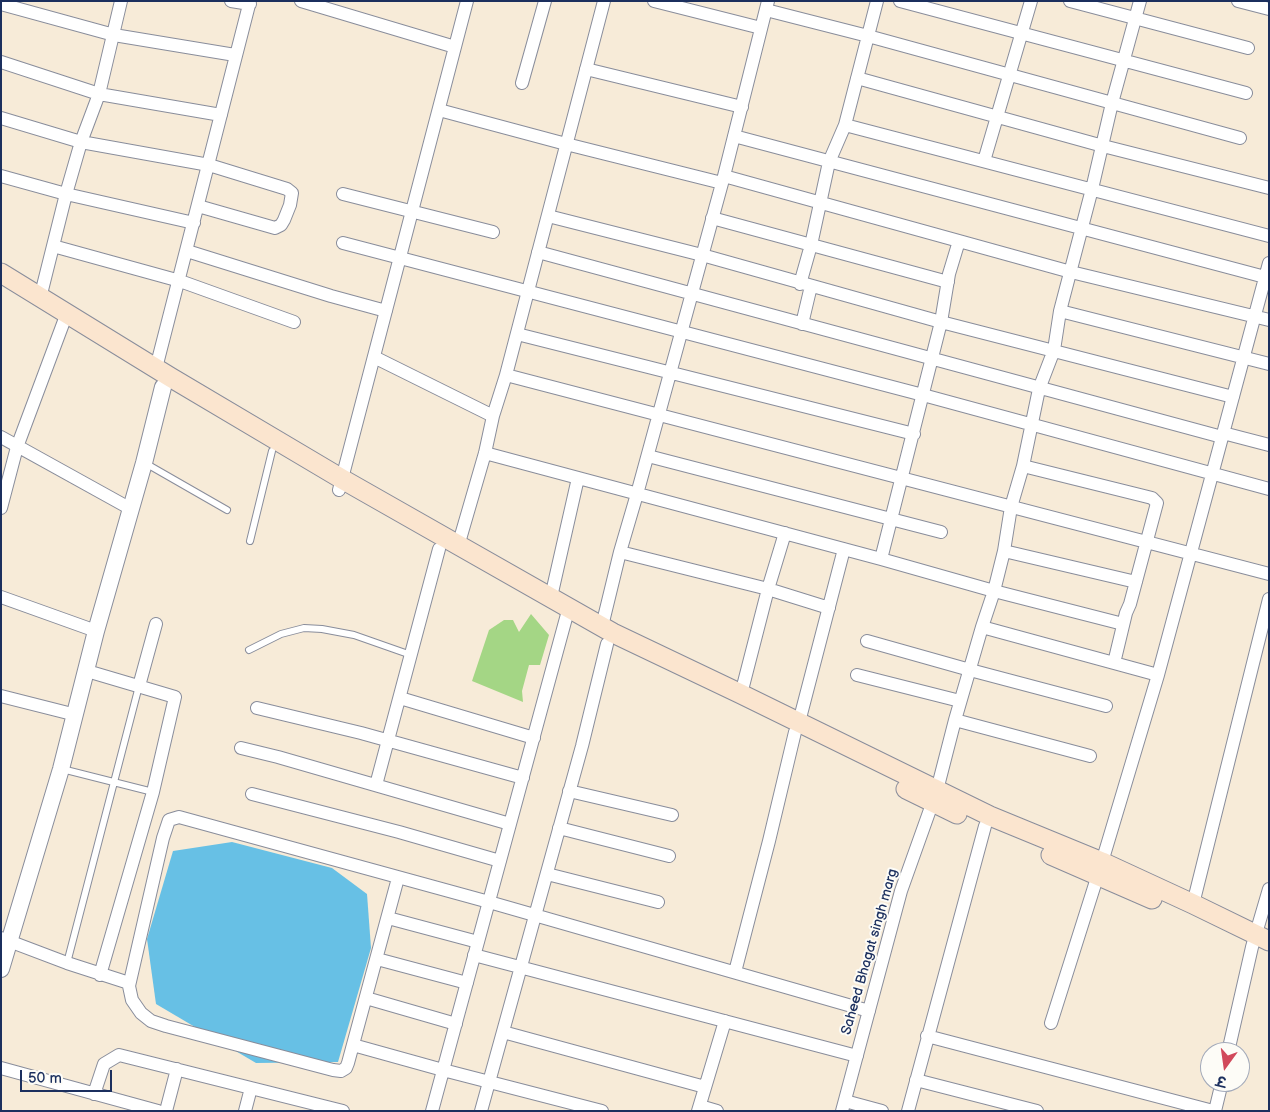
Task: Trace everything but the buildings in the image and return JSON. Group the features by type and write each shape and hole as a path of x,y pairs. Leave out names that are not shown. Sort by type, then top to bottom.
{"main road":[{"path":"1,273 40,298 65,319 163,387 272,451 458,546 551,597 568,613"},
{"path":"1,287 34,308 65,319 156,368 439,549 568,613 604,635 797,727 934,796 985,826 1193,904 1261,944"},
{"path":"604,635 741,694 797,727"},
{"path":"934,796 990,816 1100,868 1188,914 1261,944"}],"street":[{"path":"40,298 66,194 99,94 121,1"},
{"path":"156,368 209,165 235,55 250,3 231,1"},
{"path":"301,1 456,47"},
{"path":"341,485 467,1"},
{"path":"522,83 545,1"},
{"path":"458,546 517,334 604,1"},
{"path":"654,1 761,28"},
{"path":"802,324 811,245 829,162 845,125 877,1"},
{"path":"900,1 1246,93"},
{"path":"984,161 996,115 1011,75 1032,1"},
{"path":"1070,1 1086,3 1248,48"},
{"name":"Saheed Bhagat singh marg","path":"844,1106 901,892 934,796 994,591 1004,551 1011,506 1023,466 1039,389 1054,350 1060,311 1103,146 1112,103 1140,1"},
{"path":"1238,1 1269,10"},
{"path":"1,4 114,35 235,55"},
{"path":"482,1111 570,791 620,552 638,494 723,180 767,5 868,36 1240,138"},
{"path":"1,62 99,94 221,114"},
{"path":"586,69 742,107"},
{"path":"857,78 1103,146 1269,188"},
{"path":"439,110 566,144 820,204 1071,272 1269,320"},
{"path":"1,118 82,142 209,165 287,189 292,193 290,205 281,225 275,228 198,206"},
{"path":"845,125 1269,236"},
{"path":"734,136 1265,277"},
{"path":"1,176 66,194 194,223"},
{"path":"343,194 413,210 493,232"},
{"path":"548,216 702,255 941,322 1233,397"},
{"path":"712,218 948,282"},
{"path":"881,559 924,395 948,282 959,242"},
{"path":"343,243 924,395 1269,489"},
{"path":"53,246 179,282 294,322"},
{"path":"187,251 331,296 386,311"},
{"path":"538,252 1039,389 1269,445"},
{"path":"1051,1023 1158,675 1269,263"},
{"path":"1060,311 1269,364"},
{"path":"1,508 17,447 65,319"},
{"path":"517,334 914,434"},
{"path":"374,357 493,416"},
{"path":"506,375 1269,574"},
{"path":"1,969 5,940 61,769 96,631 144,463 163,387"},
{"path":"1,437 131,509"},
{"path":"485,453 994,591 1123,624"},
{"path":"648,456 941,532"},
{"path":"1023,466 1152,498 1157,503 1114,663"},
{"path":"551,597 578,478"},
{"path":"741,694 768,589 785,533"},
{"path":"376,785 439,549"},
{"path":"735,972 844,549"},
{"path":"1004,551 1136,582"},
{"path":"620,552 768,589 829,608"},
{"path":"1,597 96,631"},
{"path":"1193,904 1264,643 1269,599"},
{"path":"432,1111 568,613"},
{"path":"140,686 156,624"},
{"path":"982,627 1158,675"},
{"path":"867,641 1106,706"},
{"path":"86,671 175,697 152,792 100,975"},
{"path":"857,675 960,702"},
{"path":"1,696 76,715"},
{"path":"400,698 534,738"},
{"path":"257,708 388,740 523,778"},
{"path":"955,720 1090,756"},
{"path":"240,748 278,757 510,824"},
{"path":"570,791 672,815"},
{"path":"252,794 399,832 500,861"},
{"path":"398,878 353,1045 346,1068 341,1071 166,1026 151,1020 142,1013 132,1000 128,986 163,838 169,820 179,817 489,902 869,1011"},
{"path":"908,1111 985,826"},
{"path":"559,828 669,856"},
{"path":"547,874 658,902"},
{"path":"1231,1042 1261,944 1269,889"},
{"path":"388,918 478,942"},
{"path":"5,940 100,975 129,982"},
{"path":"474,956 857,1056"},
{"path":"377,960 467,983"},
{"path":"366,998 456,1024"},
{"path":"717,1111 699,1108 725,1021"},
{"path":"503,1032 705,1087"},
{"path":"927,1036 1214,1111 1219,1092"},
{"path":"353,1045 602,1111"},
{"path":"94,1094 104,1064 120,1055 343,1111"},
{"path":"1,1068 158,1111"},
{"path":"166,1111 177,1069"},
{"path":"916,1080 1038,1111"},
{"path":"245,1111 251,1088"},
{"path":"844,1106 882,1111"}],"lane":[{"path":"250,541 272,451"},
{"path":"144,463 226,510"},
{"path":"249,650 281,634 304,628 322,629 354,635 411,655"},
{"path":"67,963 140,686"},
{"path":"61,769 152,792"}],"green space":[{"path":"531,614 549,635 540,665 529,665 522,691 523,702 472,681 489,630 504,620 513,620 519,632"}],"water":[{"path":"232,842 332,868 367,894 371,948 338,1062 256,1063 156,1004 147,939 173,851"}]}
